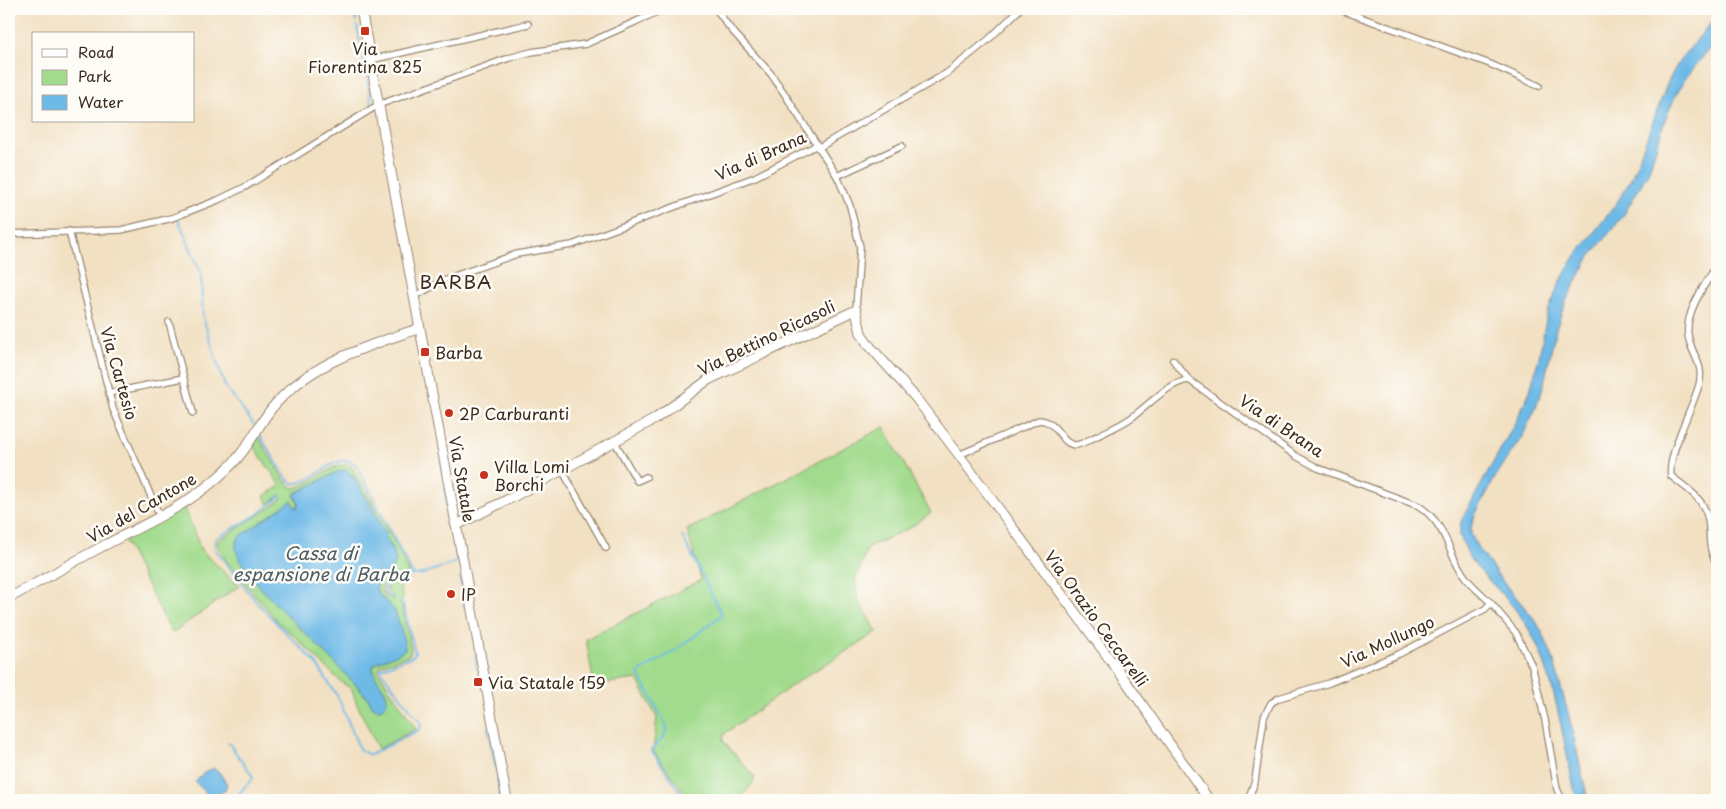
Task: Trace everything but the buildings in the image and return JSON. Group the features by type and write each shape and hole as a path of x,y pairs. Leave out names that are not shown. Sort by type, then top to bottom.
{"street":[{"name":"Via Statale","path":"361,9 507,800"},
{"path":"9,234 121,230 172,218 218,200 271,172 378,105 509,58 531,52 586,44 664,9"},
{"path":"716,9 729,27 771,74 818,146 947,73 988,40 1020,9"},
{"path":"1338,9 1490,64 1539,86"},
{"path":"370,60 528,24"},
{"name":"Via di Brana","path":"414,297 443,280 508,257 572,245 754,177 818,146 837,176 850,206 860,247 856,310 861,332 866,343 915,397 959,455"},
{"path":"837,176 902,146"},
{"name":"Via Cartesio","path":"69,231 113,409 160,517"},
{"path":"1717,265 1702,289 1688,322 1688,335 1701,374 1673,457 1671,472 1672,476 1698,499 1705,509 1708,521 1709,548 1717,564"},
{"name":"Via Bettino Ricasoli","path":"455,523 459,524 505,501 656,419 708,380 856,310"},
{"path":"169,322 193,413"},
{"name":"Via del Cantone","path":"9,598 160,517 216,480 240,456 272,409 290,390 318,368 355,351 420,328"},
{"name":"Via di Brana","path":"1173,360 1189,380 1281,445 1318,468 1418,506 1437,523 1466,578 1491,603"},
{"path":"109,393 184,378"},
{"path":"959,455 1039,420 1048,421 1052,424 1067,442 1080,444 1131,418 1177,383 1189,380"},
{"path":"615,442 637,481 646,477"},
{"name":"Via Orazio Ceccarelli","path":"959,455 1125,680 1209,800"},
{"path":"562,470 606,548"},
{"path":"1491,603 1516,633 1532,666 1545,720 1557,789 1562,800"},
{"name":"Via Mollungo","path":"1248,800 1255,781 1264,717 1271,703 1279,698 1328,683 1399,654 1485,609 1491,603"}],"green space":[{"path":"884,427 931,513 908,529 868,547 855,580 858,601 877,632 800,680 724,734 723,741 755,777 750,787 737,800 693,800 685,793 653,751 657,718 637,679 594,685 586,639 701,580 687,530"},
{"path":"258,437 285,481 293,488 308,483 339,466 346,465 352,467 398,548 409,573 391,580 382,587 382,591 393,600 394,598 386,589 391,584 399,582 403,599 400,604 411,650 409,655 381,665 378,671 416,729 378,749 352,689 341,682 277,621 227,562 217,545 217,541 270,508 282,498 280,495 269,504 264,496 281,486 251,442","holes":["346,470 354,477 391,546 393,569 379,580 376,589 394,610 397,621 395,634 386,658 373,666 375,676 384,690 373,707 337,664 291,620 260,586 247,569 239,554 236,541 292,501 295,508 299,505 294,494 337,472"]},
{"path":"184,506 201,550 239,586 172,633 125,539"}],"water":[{"path":"1717,15 1717,39 1686,78 1677,93 1666,117 1648,173 1623,216 1589,258 1566,301 1556,329 1543,387 1535,410 1523,435 1496,476 1475,515 1471,527 1471,534 1475,543 1499,577 1536,621 1552,655 1569,716 1588,800 1577,800 1552,686 1545,664 1536,643 1519,614 1470,559 1460,536 1460,526 1530,391 1547,314 1559,284 1572,261 1616,204 1631,179 1668,82 1678,63"},
{"name":"Cassa di espansione di Barba","path":"346,470 359,485 388,540 396,560 392,569 380,581 376,589 394,610 405,649 373,666 373,671 385,691 387,700 386,705 380,709 373,707 369,699 260,587 244,566 236,548 239,537 291,501 296,508 299,504 294,494 337,472"},
{"path":"213,768 219,772 227,784 225,790 214,798 210,797 195,782 205,772"}],"waterway":[{"path":"354,9 356,21"},
{"path":"357,26 372,105"},
{"path":"178,219 201,273 203,317 225,386 254,425"},
{"path":"260,436 287,479 292,483 300,483 341,461 349,461 356,465 414,575 457,562 450,523"},
{"path":"444,488 449,519"},
{"path":"281,496 258,514 215,539 215,549 258,604 315,662 338,697 360,750 370,755 419,730 421,726 420,722 381,671 382,668 413,656 415,653 403,604 400,602"},
{"path":"682,536 722,615 676,650 638,673 667,727 664,737 651,750 682,794 690,800"},
{"path":"392,598 384,592 385,586 405,575 413,575"},
{"path":"460,578 465,607"},
{"path":"475,655 477,668"},
{"path":"488,727 496,771"},
{"path":"228,742 253,778 233,800"},
{"path":"497,779 501,800"}],"place":[{"name":"Via Fiorentina 825","path":"365,31"},
{"name":"Barba","path":"425,352"},
{"name":"2P Carburanti","path":"449,413"},
{"name":"Villa Lomi Borchi","path":"484,475"},
{"name":"IP","path":"451,594"},
{"name":"Via Statale 159","path":"478,682"}],"district":[{"name":"BARBA","path":"456,281"}]}
